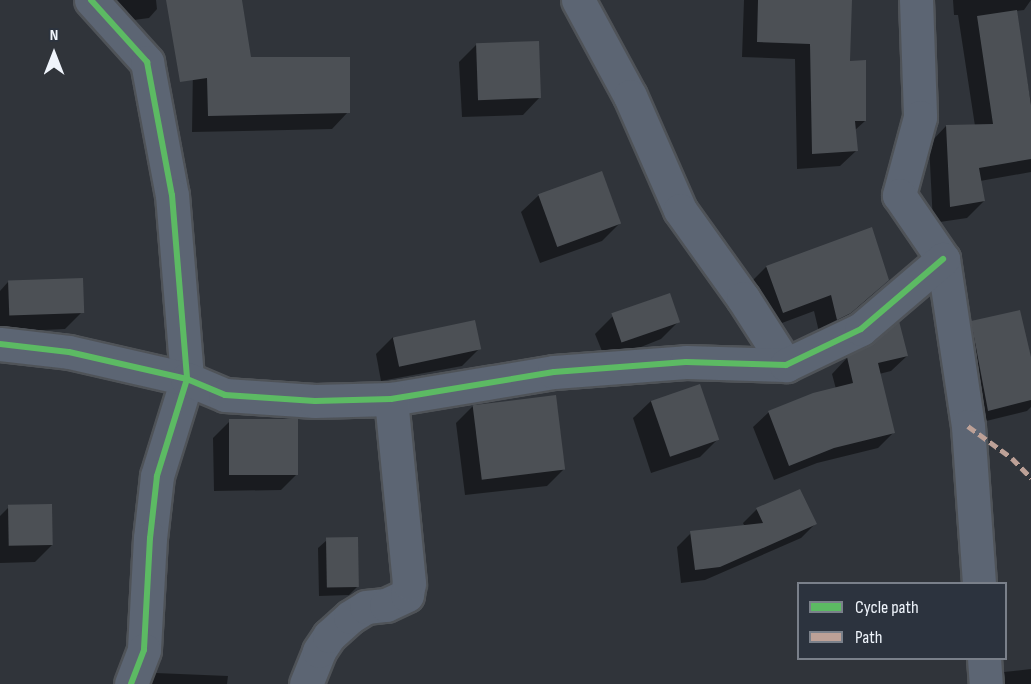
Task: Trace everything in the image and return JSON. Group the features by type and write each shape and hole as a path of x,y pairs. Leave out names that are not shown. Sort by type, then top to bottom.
{"street":[{"path":"91,0 147,62 171,195 187,379 157,476 144,650 131,684"},
{"path":"578,0 630,96 680,210 743,298 786,365"},
{"path":"916,0 920,117 900,195 943,259 968,426 979,582"},
{"path":"0,344 69,352 187,379 225,395 275,400 391,399 554,372 686,362 786,365 861,329 943,259"},
{"path":"306,684 319,651 329,636 350,616 366,607 386,605 407,595 409,583 391,399"},
{"path":"984,660 986,684"}],"building":[{"path":"166,0 242,0 251,57 350,57 350,113 208,116 207,78 180,82"},
{"path":"758,0 852,0 850,61 866,60 866,121 855,121 858,151 812,154 810,44 757,42"},
{"path":"1017,10 1031,105 1031,159 979,168 985,201 950,207 946,125 993,124 977,16"},
{"path":"539,41 541,98 478,100 476,43"},
{"path":"602,171 621,224 557,247 538,194"},
{"path":"872,227 889,280 851,313 837,320 831,295 783,313 766,266"},
{"path":"83,278 84,313 9,316 8,281"},
{"path":"670,293 680,322 621,342 611,313"},
{"path":"1020,310 1031,357 1031,400 988,411 971,321"},
{"path":"475,320 481,349 399,367 393,337"},
{"path":"899,321 908,356 878,363 895,433 834,448 789,466 768,411 813,393 853,383 847,357 873,343"},
{"path":"700,384 719,440 670,457 651,401"},
{"path":"556,395 565,469 482,480 473,405"},
{"path":"229,419 298,419 298,475 229,475"},
{"path":"800,489 817,524 720,567 695,570 690,531 763,523 756,508"},
{"path":"52,504 53,545 9,546 8,505"},
{"path":"358,537 359,587 327,588 326,538"}],"marked path":[{"path":"968,426 1012,458 1031,478"}],"cycle path":[{"path":"91,0 147,62 172,195 187,379 157,476 150,538 144,650 131,684"},
{"path":"0,344 69,352 187,379 225,395 315,401 391,399 554,372 686,362 786,365 861,329 943,259"}]}
